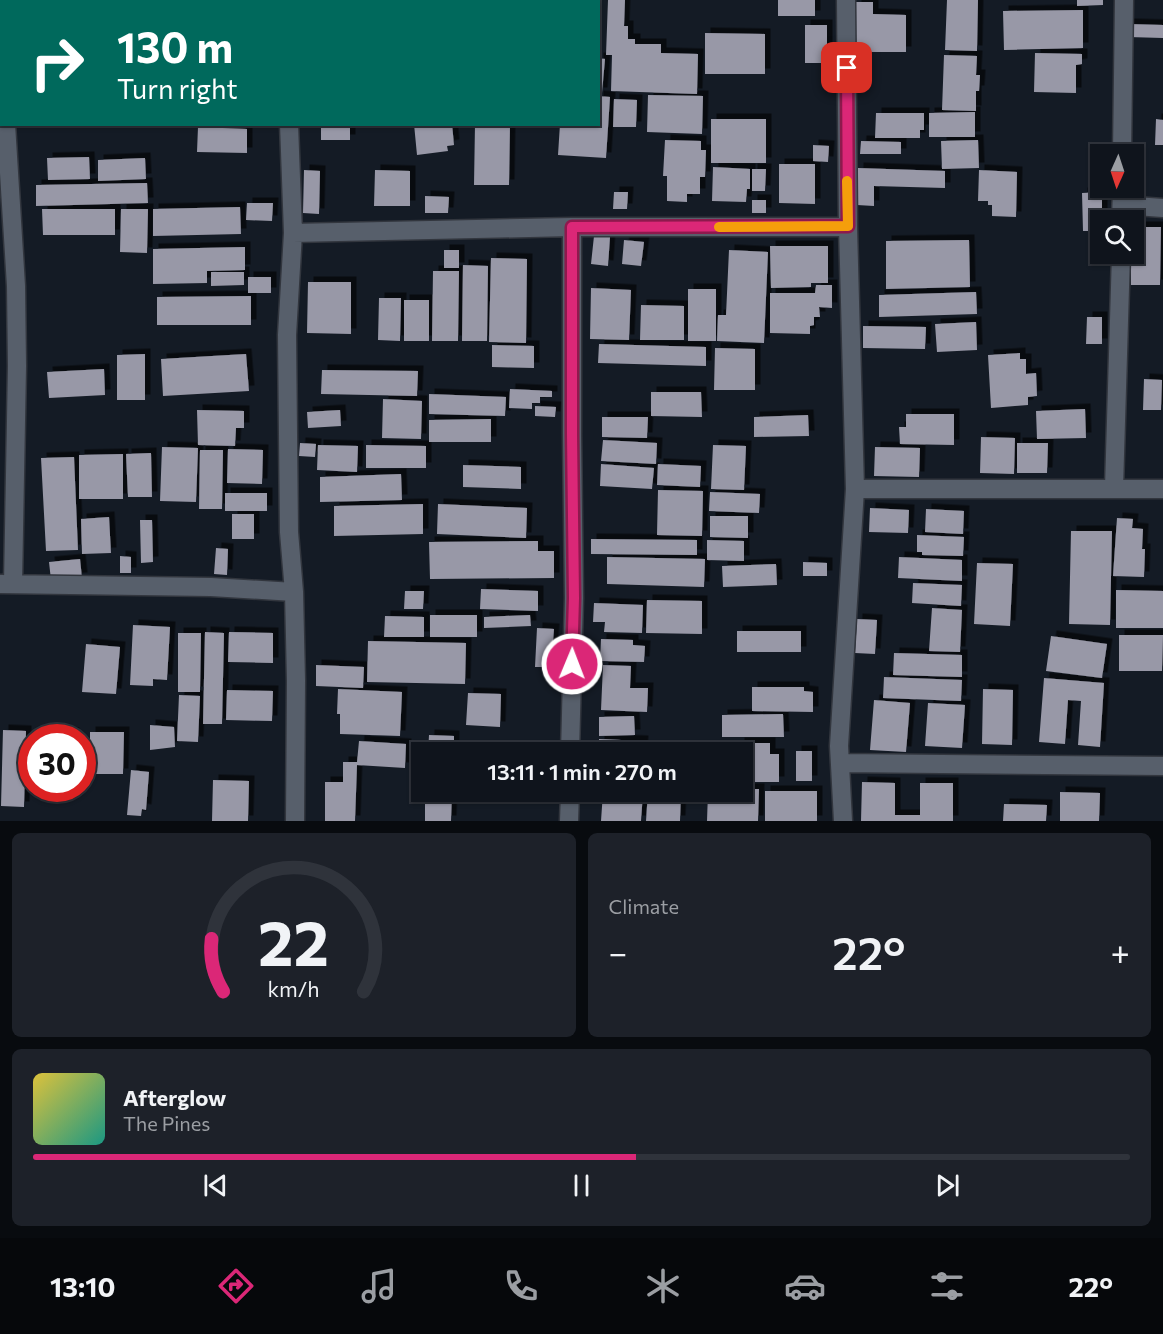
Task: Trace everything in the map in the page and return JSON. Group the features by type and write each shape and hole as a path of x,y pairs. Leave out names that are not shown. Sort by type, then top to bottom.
{"street":[{"path":"843,821 839,746 855,489 848,226 846,0"},
{"path":"1122,144 1124,0"},
{"path":"6,126 16,286 17,366 7,584 211,587 294,592"},
{"path":"289,126 293,233 287,335 290,532 296,681 295,821"},
{"path":"1122,204 1163,208"},
{"path":"293,233 572,227 848,226"},
{"path":"570,742 574,598 572,227"},
{"path":"1114,488 1120,264"},
{"path":"855,489 1163,489"},
{"path":"840,763 1163,766"},
{"path":"569,821 570,802"}],"building":[{"path":"608,0 625,0 624,26 628,26 628,39 635,39 635,44 661,44 661,53 698,54 697,94 611,91 612,55 606,55"},
{"path":"778,0 815,0 815,16 778,16"},
{"path":"947,0 978,0 977,51 945,50"},
{"path":"1077,0 1103,0 1103,5 1077,6"},
{"path":"856,2 873,2 873,14 906,15 906,52 856,52"},
{"path":"1083,10 1083,48 1004,50 1003,11"},
{"path":"1128,24 1163,25 1163,38 1128,37"},
{"path":"805,25 827,25 827,63 805,63"},
{"path":"705,33 765,34 765,74 705,74"},
{"path":"1035,53 1082,54 1082,64 1076,65 1076,93 1034,92"},
{"path":"944,55 977,56 976,75 980,75 979,91 976,91 976,111 942,110"},
{"path":"600,58 605,59 602,93 600,93"},
{"path":"648,95 703,96 702,134 647,132"},
{"path":"600,96 610,97 606,158 558,155 560,126 600,126"},
{"path":"614,99 637,100 636,127 613,127"},
{"path":"975,112 975,137 929,137 929,113"},
{"path":"876,113 924,113 924,130 920,130 920,138 875,138"},
{"path":"711,119 766,119 766,163 711,163"},
{"path":"1156,119 1163,120 1163,145 1155,145"},
{"path":"321,126 350,126 350,140 321,140"},
{"path":"414,126 452,126 454,145 447,146 448,151 417,155"},
{"path":"475,126 510,126 509,185 474,185"},
{"path":"198,127 247,129 247,153 197,152"},
{"path":"665,140 701,141 701,150 706,150 705,177 700,177 700,194 687,194 687,202 667,201 667,176 663,176"},
{"path":"978,140 979,168 942,169 941,141"},
{"path":"861,141 901,142 901,154 860,154"},
{"path":"813,145 829,146 828,162 813,161"},
{"path":"89,157 90,179 48,180 47,158"},
{"path":"145,158 146,179 98,181 98,160"},
{"path":"779,164 815,164 815,204 779,203"},
{"path":"713,167 750,169 750,189 747,189 746,202 712,201"},
{"path":"858,168 945,171 945,188 874,186 874,206 857,205"},
{"path":"752,169 766,169 765,191 752,191"},
{"path":"304,170 320,171 319,214 303,213"},
{"path":"375,170 410,171 410,206 374,206"},
{"path":"979,170 1017,172 1016,217 992,216 992,205 988,205 988,201 978,201"},
{"path":"147,183 148,203 36,206 36,185"},
{"path":"614,192 628,192 627,209 613,209"},
{"path":"1082,193 1090,193 1090,198 1102,198 1102,210 1090,210 1090,231 1083,231"},
{"path":"425,196 449,197 448,213 425,213"},
{"path":"752,200 766,200 766,213 752,213"},
{"path":"247,203 273,203 272,221 246,220"},
{"path":"240,207 241,234 153,236 153,209"},
{"path":"42,209 115,209 115,235 43,235"},
{"path":"121,209 148,209 147,253 120,252"},
{"path":"1144,227 1161,227 1160,285 1131,285 1131,264 1144,264"},
{"path":"594,236 610,237 608,266 591,264"},
{"path":"624,240 644,242 641,266 622,264"},
{"path":"969,240 970,287 886,289 886,241"},
{"path":"770,246 828,246 828,283 811,283 811,287 771,288"},
{"path":"245,247 245,270 207,271 207,283 153,284 153,249"},
{"path":"444,250 459,250 459,268 444,268"},
{"path":"729,250 768,252 764,343 717,341 718,315 726,315"},
{"path":"491,258 527,259 526,343 489,342"},
{"path":"463,265 488,266 487,341 462,341"},
{"path":"433,271 459,271 458,341 432,341"},
{"path":"211,272 244,272 244,285 211,286"},
{"path":"248,277 271,277 271,293 248,293"},
{"path":"308,282 351,282 351,334 307,333"},
{"path":"816,285 832,285 832,308 819,307 820,317 814,317 814,325 810,326 810,334 770,333 770,293 815,293"},
{"path":"591,288 631,290 629,340 590,339"},
{"path":"688,289 716,289 716,341 688,341"},
{"path":"976,292 977,314 879,317 879,295"},
{"path":"251,296 251,325 157,325 157,297"},
{"path":"379,298 401,298 400,341 378,340"},
{"path":"404,300 429,300 429,341 404,341"},
{"path":"641,305 684,306 684,340 640,340"},
{"path":"1087,317 1102,317 1102,344 1086,344"},
{"path":"976,322 977,350 937,352 935,324"},
{"path":"863,326 926,327 925,349 863,348"},
{"path":"599,344 706,347 706,366 598,363"},
{"path":"492,345 534,346 534,368 492,367"},
{"path":"715,348 755,349 755,390 714,390"},
{"path":"1020,353 1020,359 1026,359 1026,374 1036,373 1037,396 1028,397 1028,405 991,408 988,355"},
{"path":"145,354 145,400 117,400 117,355"},
{"path":"246,354 249,391 163,396 161,359"},
{"path":"104,369 105,395 49,398 47,372"},
{"path":"322,370 418,371 417,396 321,394"},
{"path":"1144,379 1162,380 1161,410 1143,410"},
{"path":"510,389 552,391 552,397 540,397 540,403 532,403 532,409 509,408"},
{"path":"651,392 701,392 702,417 651,416"},
{"path":"429,394 506,397 505,416 429,414"},
{"path":"383,399 422,401 421,439 382,438"},
{"path":"535,406 556,407 555,417 535,416"},
{"path":"1085,409 1086,438 1037,439 1036,411"},
{"path":"197,410 244,411 244,428 236,428 235,446 198,445"},
{"path":"340,410 341,426 308,428 307,412"},
{"path":"906,414 954,414 954,445 900,444 899,427 906,427"},
{"path":"808,415 809,436 754,437 754,417"},
{"path":"602,417 648,417 647,438 602,437"},
{"path":"491,419 491,442 429,442 429,420"},
{"path":"981,437 1015,438 1014,474 980,473"},
{"path":"603,440 657,443 656,464 601,461"},
{"path":"300,443 316,444 315,457 299,456"},
{"path":"1017,443 1048,443 1047,473 1017,473"},
{"path":"318,445 358,446 357,472 317,470"},
{"path":"366,445 426,446 426,468 366,468"},
{"path":"713,445 746,446 744,490 711,489"},
{"path":"162,447 198,448 196,502 160,501"},
{"path":"875,447 920,448 919,477 874,476"},
{"path":"228,449 263,450 262,484 227,483"},
{"path":"200,450 223,450 222,509 199,509"},
{"path":"151,453 152,497 128,497 126,454"},
{"path":"123,454 123,499 79,499 79,455"},
{"path":"74,457 78,550 46,551 41,458"},
{"path":"601,464 654,468 652,489 600,486"},
{"path":"658,464 701,466 700,487 657,485"},
{"path":"463,465 521,467 521,489 463,487"},
{"path":"401,474 402,500 320,502 320,477"},
{"path":"658,490 703,491 702,536 657,535"},
{"path":"710,492 760,494 759,513 709,511"},
{"path":"225,493 267,493 267,511 225,511"},
{"path":"423,504 423,534 334,536 334,506"},
{"path":"438,504 527,508 526,538 437,534"},
{"path":"870,508 909,510 908,533 869,532"},
{"path":"926,509 964,511 963,534 925,532"},
{"path":"232,514 254,514 254,539 232,539"},
{"path":"710,516 748,516 748,538 710,537"},
{"path":"109,517 111,553 82,554 81,519"},
{"path":"1117,518 1133,519 1132,528 1143,529 1144,577 1113,576"},
{"path":"140,520 152,520 153,562 141,563"},
{"path":"1071,531 1112,531 1110,625 1069,624"},
{"path":"917,535 964,537 963,556 922,555 922,552 917,552"},
{"path":"591,539 697,540 697,555 591,554"},
{"path":"707,540 744,541 744,561 707,560"},
{"path":"538,541 538,551 554,551 554,578 430,579 429,542"},
{"path":"216,548 228,549 227,575 214,574"},
{"path":"120,556 131,557 131,573 120,573"},
{"path":"607,557 705,559 704,587 607,584"},
{"path":"899,557 962,560 962,581 898,578"},
{"path":"80,559 82,578 51,580 49,562"},
{"path":"803,562 827,563 827,576 803,576"},
{"path":"977,563 1013,564 1010,626 974,624"},
{"path":"776,564 777,585 723,587 722,566"},
{"path":"913,583 962,585 961,606 912,603"},
{"path":"481,589 538,591 538,611 480,609"},
{"path":"1116,590 1163,591 1163,628 1116,628"},
{"path":"405,591 424,591 423,609 404,609"},
{"path":"647,600 702,601 702,634 646,633"},
{"path":"594,603 643,605 642,633 604,632 605,622 593,622"},
{"path":"932,608 962,610 960,652 929,651"},
{"path":"430,615 477,615 477,637 430,637"},
{"path":"530,615 531,626 484,628 484,617"},
{"path":"385,616 424,617 424,637 384,637"},
{"path":"857,619 877,620 875,654 855,653"},
{"path":"133,625 170,627 167,680 153,679 153,686 130,685"},
{"path":"537,628 554,629 551,667 535,667"},
{"path":"737,631 801,631 801,652 737,652"},
{"path":"205,632 224,633 222,724 203,724"},
{"path":"229,632 273,633 273,663 228,662"},
{"path":"178,633 201,633 200,692 178,692"},
{"path":"1119,635 1163,635 1162,671 1119,671"},
{"path":"1051,636 1107,644 1102,678 1046,671"},
{"path":"601,639 633,640 633,645 645,646 644,662 600,661"},
{"path":"368,641 466,643 465,684 367,682"},
{"path":"86,644 120,647 116,694 82,692"},
{"path":"894,653 962,655 962,677 893,675"},
{"path":"316,665 364,667 363,688 316,686"},
{"path":"603,665 631,666 630,688 648,688 647,712 601,710"},
{"path":"884,677 962,680 961,701 883,698"},
{"path":"1044,678 1104,683 1100,747 1078,745 1081,701 1068,700 1065,744 1039,742"},
{"path":"752,687 804,687 804,691 813,692 813,712 752,711"},
{"path":"338,689 402,692 400,736 340,734 340,714 337,714"},
{"path":"983,689 1013,690 1012,745 982,744"},
{"path":"227,690 273,691 272,721 226,720"},
{"path":"468,693 501,694 500,727 466,725"},
{"path":"179,695 200,696 198,742 177,741"},
{"path":"874,700 910,703 906,752 870,750"},
{"path":"928,703 965,705 962,748 925,746"},
{"path":"783,714 784,737 722,737 722,715"},
{"path":"634,716 635,735 599,736 599,717"},
{"path":"150,725 174,727 175,747 150,750"},
{"path":"3,730 18,731 18,802 24,802 24,807 1,806"},
{"path":"96,732 124,732 123,774 96,774"},
{"path":"429,735 454,736 454,742 429,742"},
{"path":"599,739 643,741 643,742 599,742"},
{"path":"359,741 406,744 405,768 357,765 355,821 325,821 325,782 343,782 343,762 357,762"},
{"path":"753,743 770,743 770,754 779,754 779,782 753,782"},
{"path":"796,751 812,751 812,781 796,781"},
{"path":"131,770 149,772 146,810 142,809 141,816 127,815"},
{"path":"213,780 249,781 248,821 212,821"},
{"path":"862,782 895,783 895,815 920,815 920,783 953,783 953,821 861,821"},
{"path":"753,789 759,789 758,821 707,821 708,802 753,802"},
{"path":"765,791 817,791 817,821 765,821"},
{"path":"1060,792 1100,793 1099,821 1060,821"},
{"path":"425,802 452,802 451,821 425,821"},
{"path":"602,802 642,802 641,821 601,821"},
{"path":"647,802 681,802 680,821 646,821"},
{"path":"1004,804 1047,805 1046,821 1003,821"}],"slow traffic":[{"path":"719,227 848,226 847,181"}],"route":[{"path":"572,664 574,598 572,227 848,226 847,68"}]}
